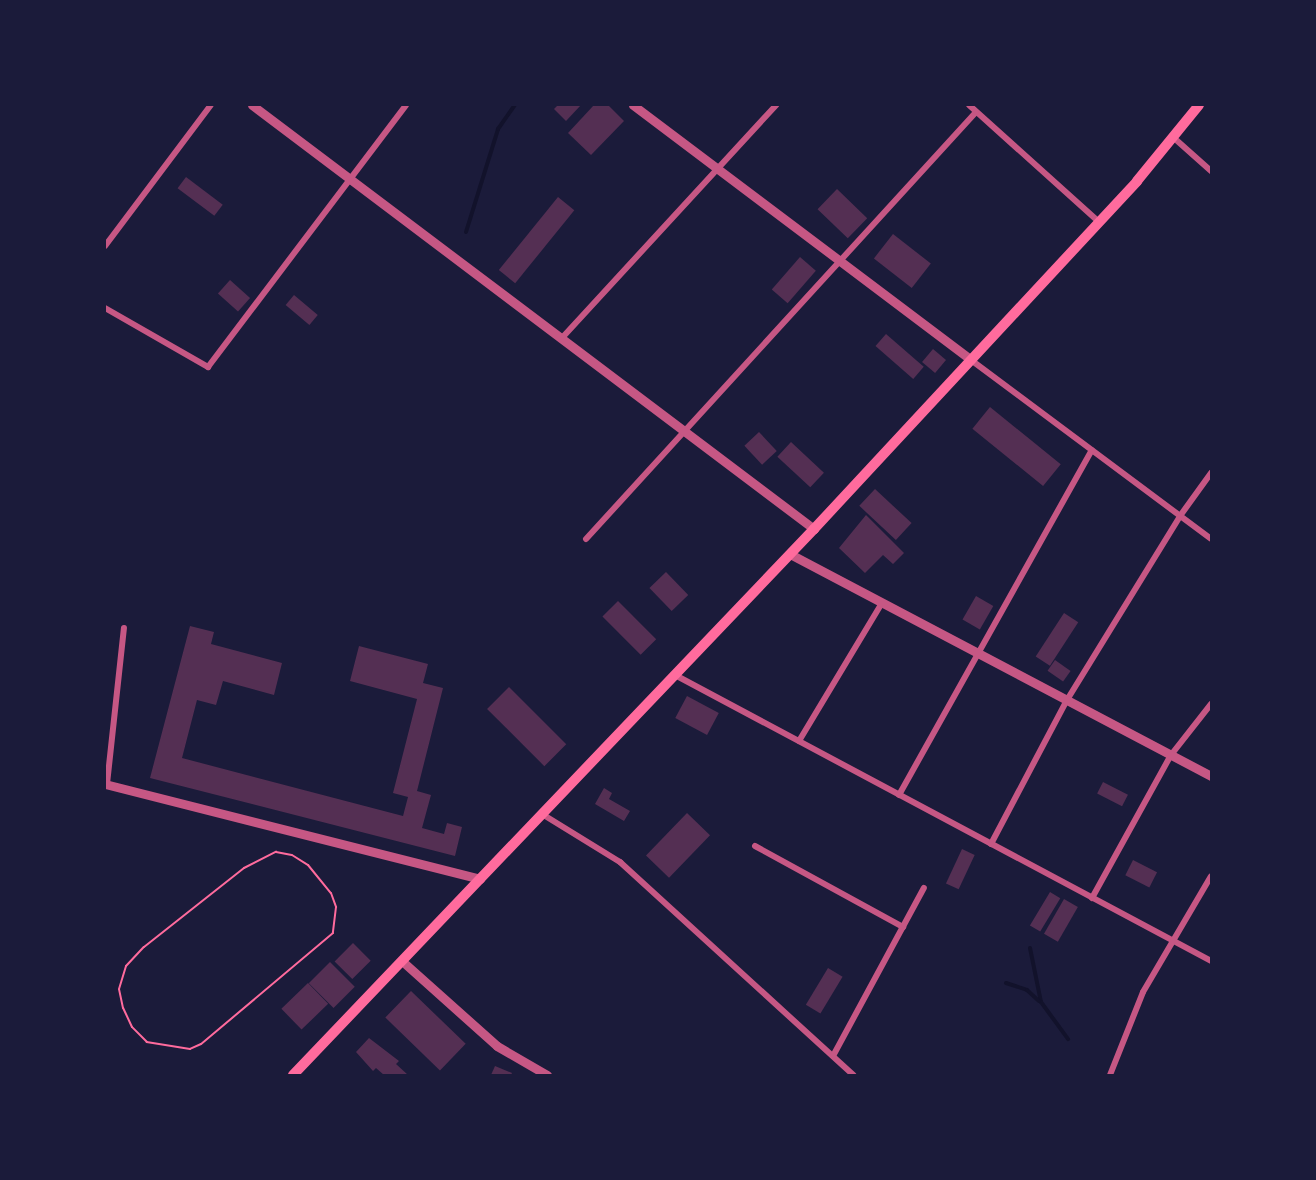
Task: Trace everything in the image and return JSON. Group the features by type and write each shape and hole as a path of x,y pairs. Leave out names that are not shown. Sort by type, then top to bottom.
{"main road":[{"path":"293,1075 814,530 1099,222 1174,138 1195,106"}],"street":[{"path":"105,246 211,105"},
{"path":"252,105 561,339 687,431 814,530"},
{"path":"105,308 208,367 406,105"},
{"path":"633,105 1211,538"},
{"path":"561,339 776,105"},
{"path":"969,105 1099,222"},
{"path":"586,539 976,112"},
{"path":"1174,138 1211,171"},
{"path":"899,795 1092,450"},
{"path":"992,844 1067,700 1180,516 1211,473"},
{"path":"790,554 1211,777"},
{"path":"799,741 882,603"},
{"path":"124,628 106,784 480,879"},
{"path":"675,675 1211,961"},
{"path":"1092,898 1171,755 1211,704"},
{"path":"542,814 620,862 853,1075"},
{"path":"754,846 903,927"},
{"path":"1110,1075 1125,1030 1211,876"},
{"path":"833,1056 924,888"},
{"path":"402,961 504,1051 547,1075"}],"path":[{"path":"276,852 292,855 308,866 331,893 336,908 333,933 201,1044 190,1049 147,1042 132,1028 123,1008 119,989 126,966 144,947 244,868 261,856 276,852"}],"building":[{"path":"558,105 581,105 566,121 554,109"},
{"path":"594,105 608,105 624,121 591,155 568,133"},
{"path":"186,177 223,205 214,216 178,188"},
{"path":"837,189 867,218 848,238 818,209"},
{"path":"558,197 574,210 515,283 499,270"},
{"path":"893,234 931,264 912,288 874,258"},
{"path":"800,257 816,271 788,303 772,289"},
{"path":"230,280 250,298 238,311 218,293"},
{"path":"294,295 318,315 309,325 286,305"},
{"path":"886,334 924,367 913,379 876,346"},
{"path":"933,349 946,360 935,373 922,362"},
{"path":"990,407 1061,464 1043,486 972,429"},
{"path":"759,432 777,451 762,465 744,446"},
{"path":"791,442 824,473 810,487 777,457"},
{"path":"875,489 912,523 896,540 859,506"},
{"path":"866,515 904,553 893,564 883,555 865,573 839,548"},
{"path":"666,572 688,595 672,611 649,588"},
{"path":"976,596 993,606 980,629 962,619"},
{"path":"618,601 656,639 641,655 602,617"},
{"path":"1064,613 1078,622 1050,666 1036,657"},
{"path":"190,626 214,632 211,644 282,663 274,695 223,681 216,705 197,700 182,758 403,816 408,797 393,793 417,699 350,681 359,646 428,664 423,683 443,688 417,791 431,795 422,828 444,834 447,823 462,827 455,856 150,778"},
{"path":"1055,660 1071,671 1063,682 1048,671"},
{"path":"509,687 566,744 544,766 487,709"},
{"path":"687,696 719,713 707,735 675,718"},
{"path":"1103,782 1128,795 1122,806 1097,794"},
{"path":"604,788 612,793 609,799 630,811 624,821 595,804"},
{"path":"687,813 710,835 669,878 646,855"},
{"path":"962,849 975,855 959,889 946,883"},
{"path":"1133,860 1157,872 1149,887 1125,875"},
{"path":"1050,892 1060,898 1040,932 1030,925"},
{"path":"1064,899 1078,907 1058,942 1044,934"},
{"path":"353,943 371,961 352,979 335,961"},
{"path":"330,962 355,987 334,1008 309,983"},
{"path":"828,968 843,977 820,1014 806,1005"},
{"path":"308,983 328,1004 302,1030 281,1009"},
{"path":"411,991 466,1044 440,1070 385,1018"},
{"path":"369,1038 399,1061 396,1064 408,1075 384,1075 376,1068 373,1071 356,1052"},
{"path":"495,1066 512,1073 511,1075 491,1075"}],"waterway":[{"path":"466,232 498,129 515,105"},
{"path":"1030,948 1041,1002 1068,1039"},
{"path":"1006,983 1027,990 1039,1001"}]}
